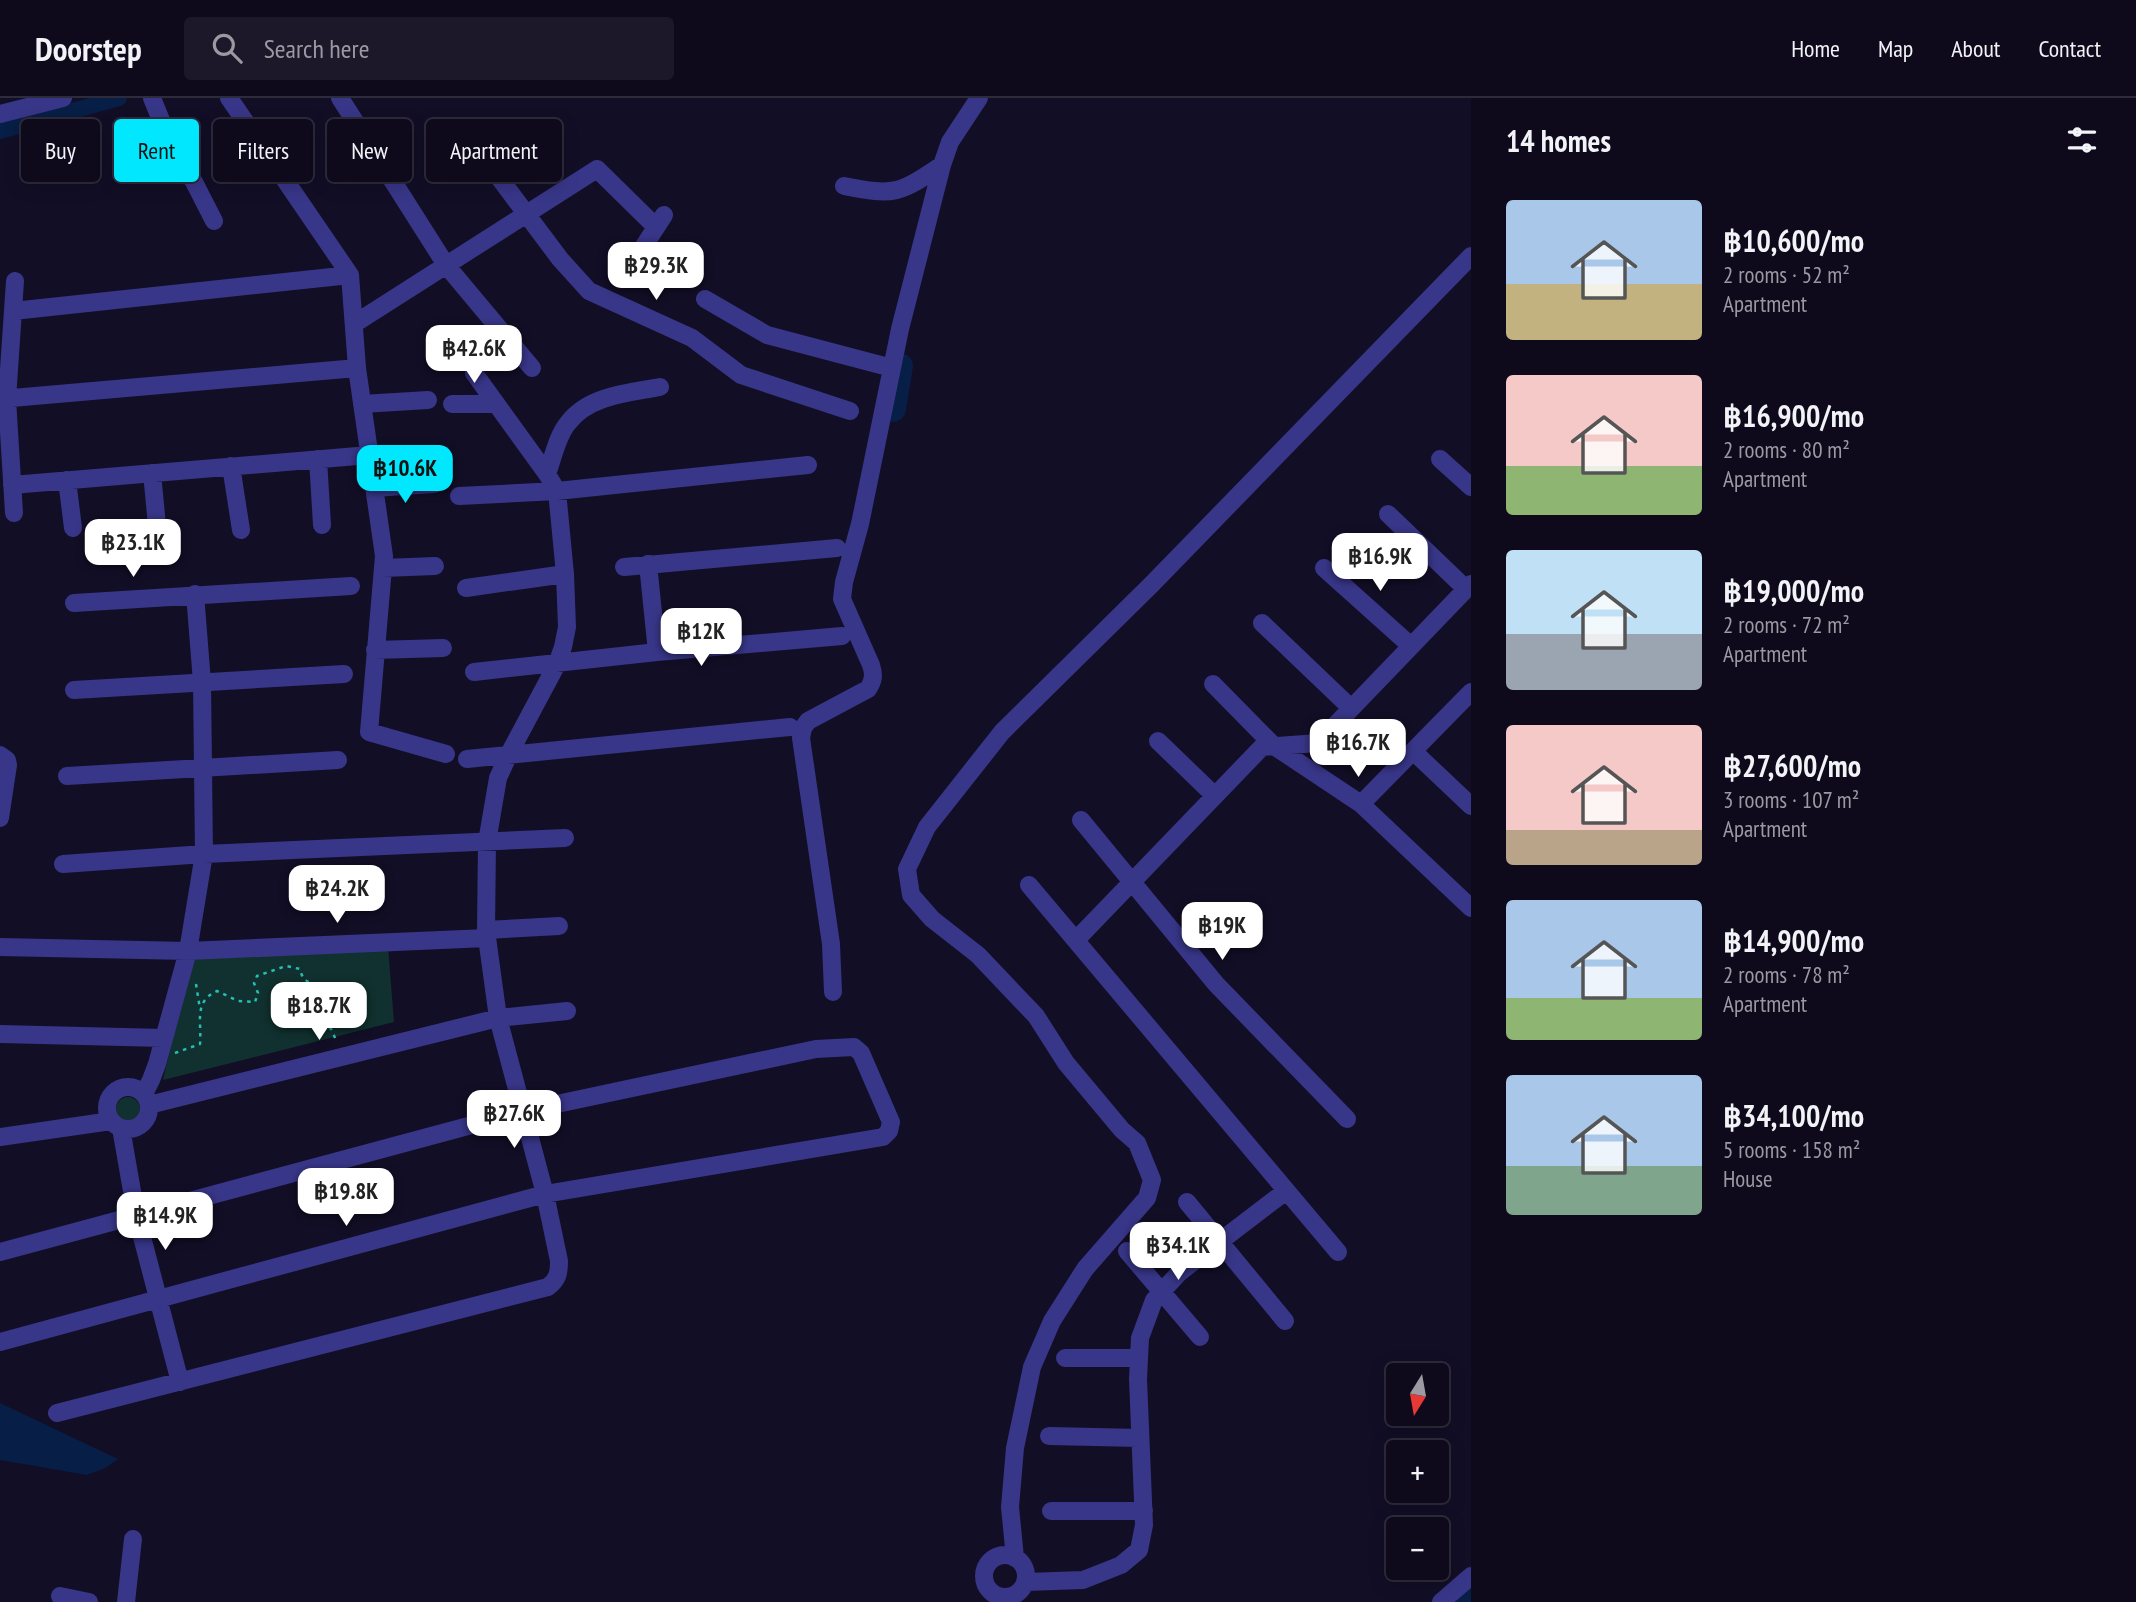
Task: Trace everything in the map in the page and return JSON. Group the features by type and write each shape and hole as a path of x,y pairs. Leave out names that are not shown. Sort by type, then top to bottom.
{"street":[{"path":"7,107 63,98"},
{"path":"229,98 350,275 357,368 384,556 369,732 446,754"},
{"path":"340,98 446,265 532,368"},
{"path":"833,992 831,944 801,738 808,721 868,689 872,683 874,674 871,664 846,608 842,591 860,524 892,368 942,165 950,142 979,98"},
{"path":"154,104 180,167 193,180 214,221"},
{"path":"844,186 890,193 912,186 942,165"},
{"path":"354,324 597,169 660,221 624,277"},
{"path":"503,182 561,259 589,291 692,338 741,375 850,411"},
{"path":"1015,1558 1010,1507 1015,1448 1032,1367 1059,1311 1085,1269 1147,1198 1152,1180 1137,1143 1108,1115 1066,1063 1036,1016 978,955 932,919 911,895 907,869 927,827 1002,732 1152,584 1471,256"},
{"path":"13,311 350,275"},
{"path":"14,513 3,399 15,281"},
{"path":"705,299 766,335 892,368"},
{"path":"3,399 357,368"},
{"path":"57,1413 548,1287 556,1280 559,1271 545,1194 498,1018 486,934 487,842 498,778 557,664 563,647 567,627 565,574 557,491 474,373"},
{"path":"547,474 564,429 576,414 606,397 660,387"},
{"path":"362,404 428,400"},
{"path":"452,404 496,404"},
{"path":"12,485 369,455"},
{"path":"1440,458 1471,487"},
{"path":"318,459 323,525"},
{"path":"458,496 557,491 808,465"},
{"path":"231,466 241,530"},
{"path":"152,473 158,536"},
{"path":"67,481 73,528"},
{"path":"374,488 434,484"},
{"path":"1076,940 1262,747 1318,743 1469,586 1388,514"},
{"path":"624,568 837,548"},
{"path":"648,564 657,652"},
{"path":"383,568 435,566"},
{"path":"1324,568 1411,646"},
{"path":"466,588 565,574"},
{"path":"74,603 351,586"},
{"path":"0,1137 116,1124 128,1130 139,1126 148,1117 146,1099 188,951 204,854 202,681 195,594"},
{"path":"1262,623 1351,708"},
{"path":"474,672 842,636"},
{"path":"375,650 443,648"},
{"path":"74,690 345,674"},
{"path":"1213,684 1275,746 1361,804 1471,908"},
{"path":"1361,804 1470,694"},
{"path":"467,759 790,727"},
{"path":"1158,741 1215,796"},
{"path":"1413,751 1471,806"},
{"path":"0,755 7,760 8,765 0,818"},
{"path":"67,776 338,760"},
{"path":"1081,820 1216,984 1347,1119"},
{"path":"63,864 204,854 565,838"},
{"path":"1029,885 1338,1252"},
{"path":"0,947 188,951 486,934 559,926"},
{"path":"180,1382 157,1300 116,1124 107,1105 115,1092 130,1087 146,1099 344,1056 498,1018 568,1011"},
{"path":"0,1034 164,1038"},
{"path":"0,1252 524,1111 816,1049 854,1047 864,1060 891,1122 889,1131 883,1137 545,1194 0,1342"},
{"path":"1026,1582 1083,1580 1121,1565 1139,1550 1144,1525 1140,1438 1140,1338 1154,1300 1180,1272 1286,1191"},
{"path":"1187,1202 1284,1321"},
{"path":"1127,1251 1200,1337"},
{"path":"1065,1358 1139,1358"},
{"path":"1049,1436 1140,1438"},
{"path":"1051,1511 1144,1511"},
{"path":"126,1602 133,1539"},
{"path":"996,1558 1015,1558 1025,1568 1026,1582 1017,1593 1002,1599 987,1586 986,1567 996,1558"},
{"path":"1441,1602 1471,1576"},
{"path":"60,1596 89,1602"}],"path":[{"path":"159,1056 200,1044 202,1004 207,996 217,991 238,1001 255,1002 258,993 254,982 257,976 286,966 300,969 301,976 309,984 326,991 316,1015 331,1029 344,1056"}],"green space":[{"path":"388,946 394,1022 163,1080 191,959"},
{"path":"128,1097 136,1101 140,1109 136,1117 128,1121 120,1117 116,1109 120,1101"}],"water":[{"path":"0,1403 118,1459 87,1475 0,1460"}],"waterway":[{"path":"0,131 119,98"},
{"path":"893,409 900,366"},
{"path":"1464,1602 1471,1596"}]}
